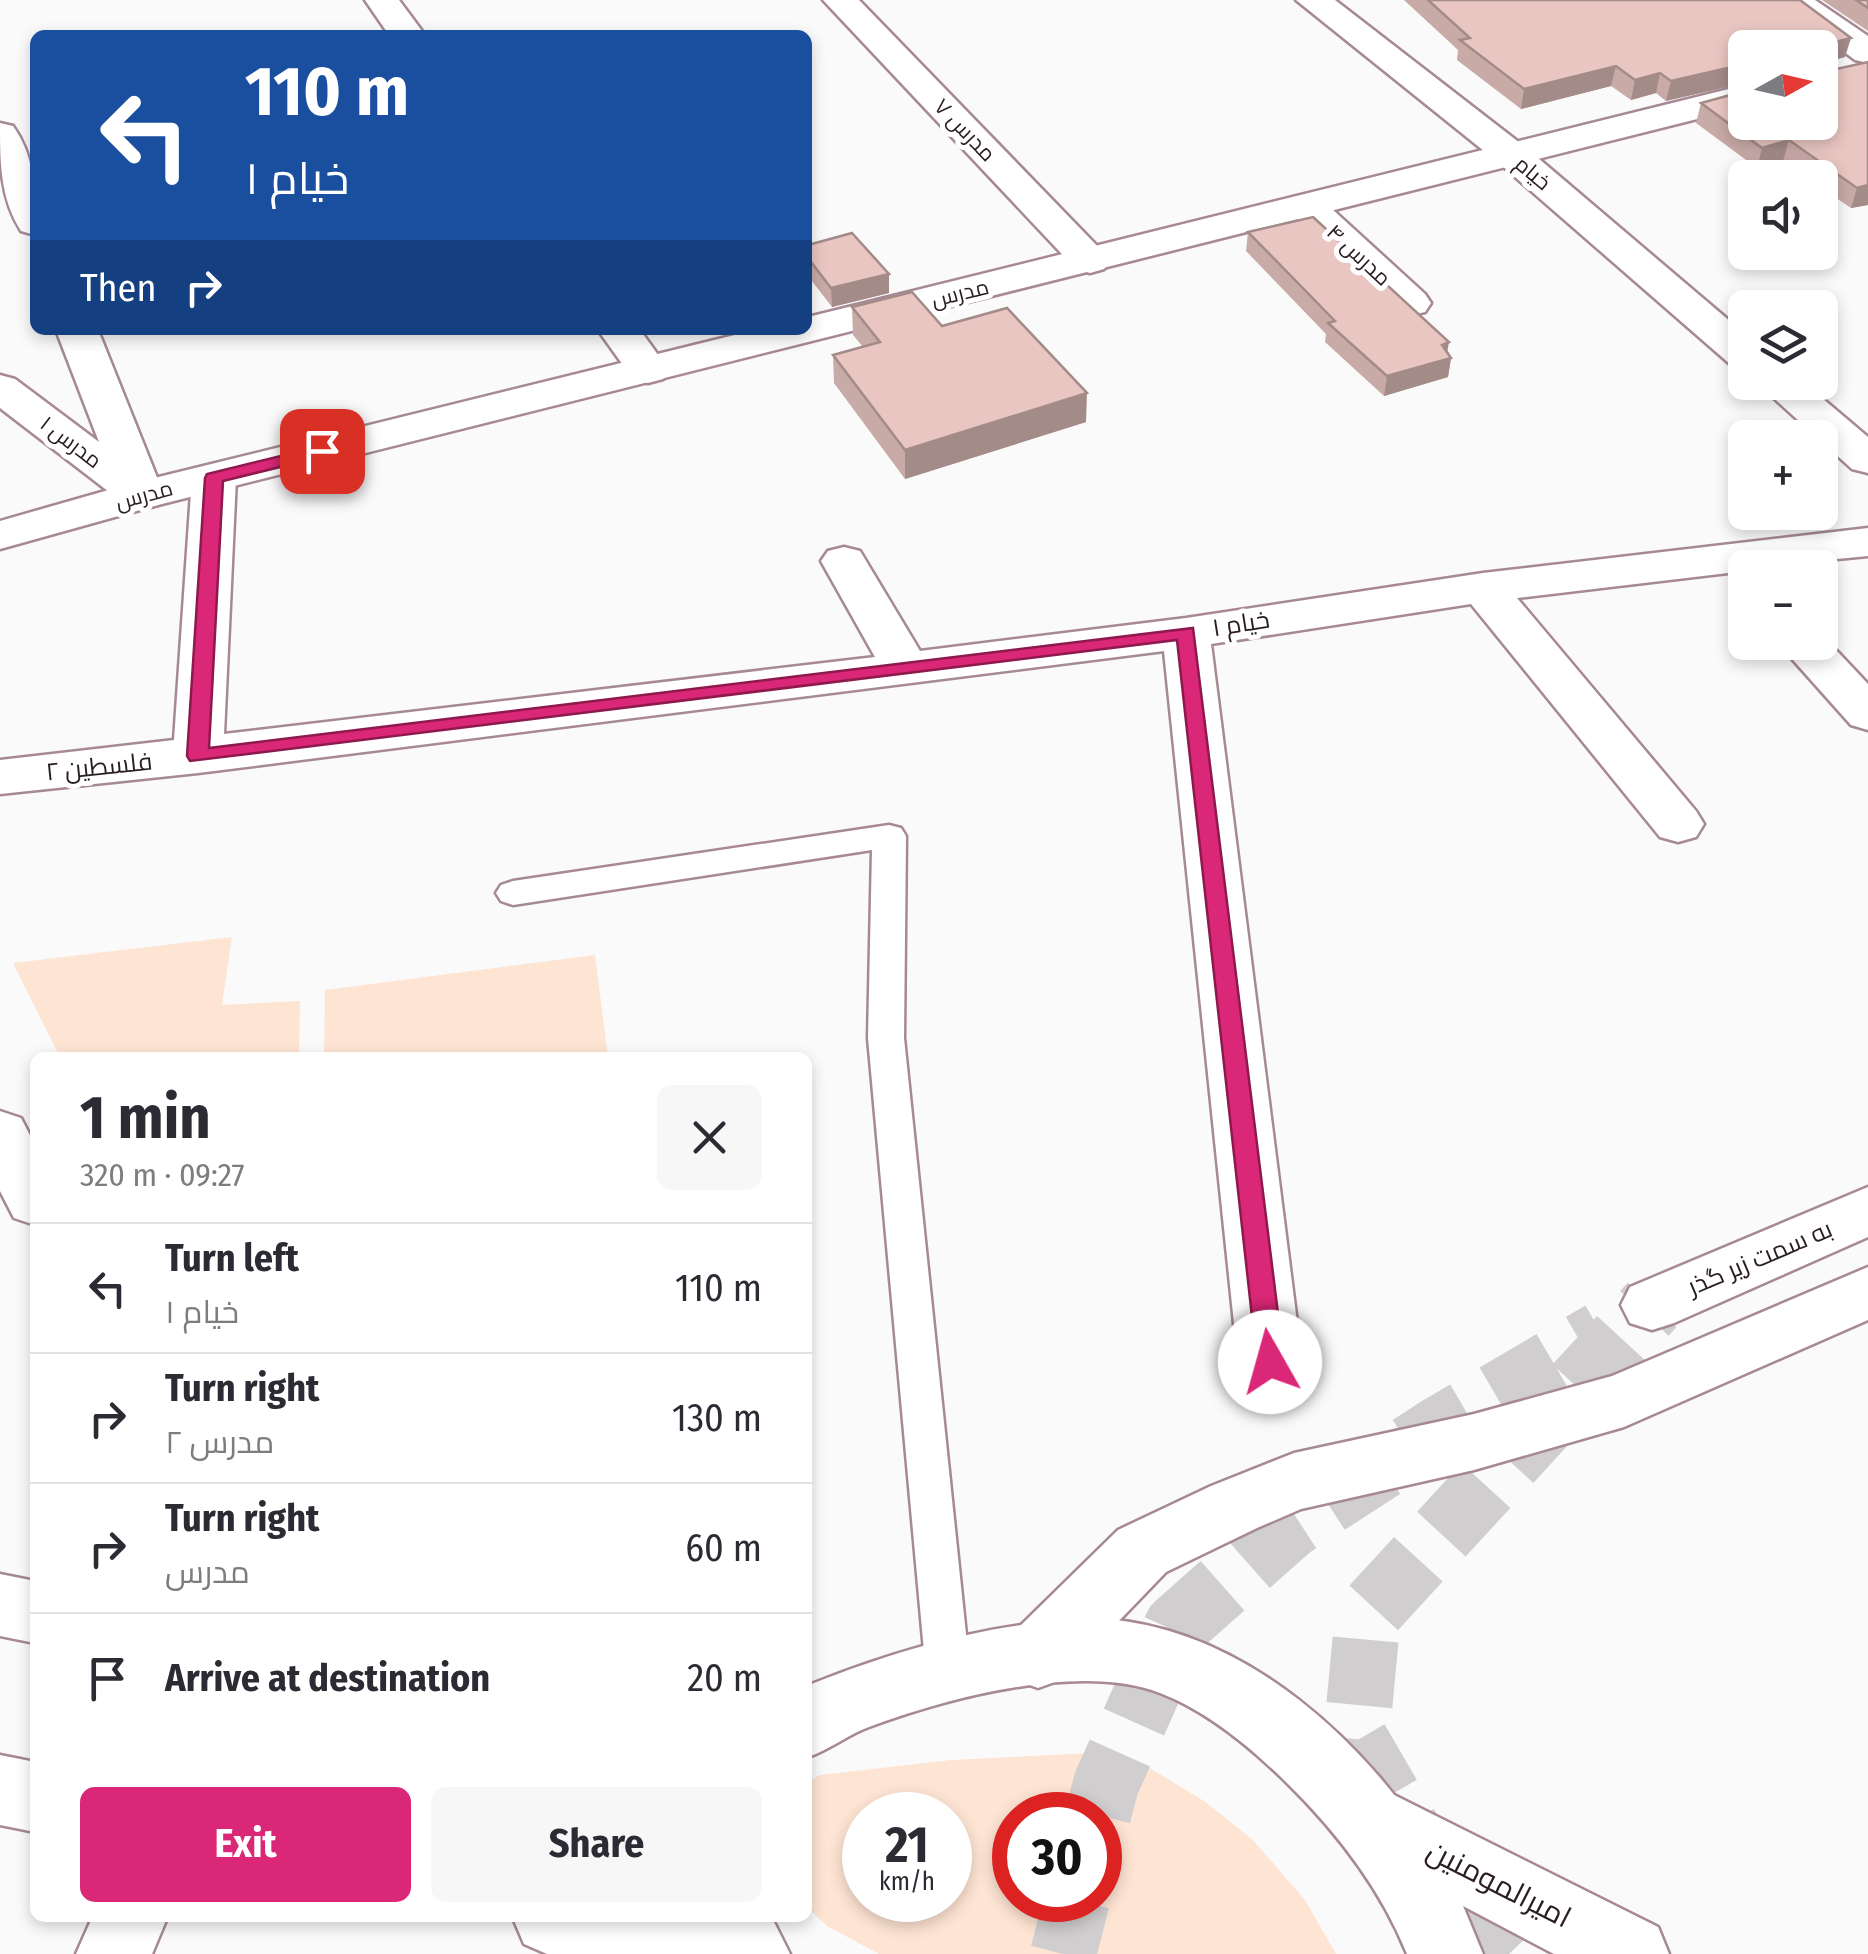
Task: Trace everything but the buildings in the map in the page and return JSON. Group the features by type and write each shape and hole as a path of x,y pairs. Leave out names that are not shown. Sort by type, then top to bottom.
{"street":[{"path":"382,0 403,30"},
{"name":"مدرس ۷","path":"840,0 1090,261"},
{"name":"خیام","path":"1313,0 1512,155 1728,340"},
{"path":"1792,0 1868,52"},
{"name":"مدرس","path":"812,330 1728,100"},
{"path":"1,137 30,210"},
{"name":"مدرس ۴","path":"1307,207 1411,303"},
{"path":"79,335 142,496"},
{"path":"623,335 648,370"},
{"name":"مدرس","path":"0,535 790,335"},
{"name":"مدرس ۱","path":"0,388 142,496"},
{"path":"1798,400 1868,460"},
{"path":"198,756 214,478"},
{"name":"خیام ۱","path":"1832,550 1868,542"},
{"path":"844,560 906,668"},
{"name":"خیام ۱","path":"198,756 1186,633 1482,588 1728,572"},
{"path":"1482,588 1678,824"},
{"path":"1186,633 1270,1362"},
{"path":"1818,660 1868,714"},
{"name":"فلسطین ۲","path":"0,777 198,756"},
{"path":"0,1134 30,1191"},
{"name":"به سمت زیر گذر","path":"1652,1305 1868,1212"},
{"path":"1038,1656 1142,1551 1234,1507 1294,1482 1474,1442 1624,1400 1868,1292"},
{"path":"0,1605 30,1611"},
{"path":"812,1694 922,1680 1065,1652 1124,1652 1170,1662 1249,1705 1321,1768 1366,1816 1417,1891 1445,1954"},
{"path":"812,1722 922,1680"},
{"path":"0,1790 30,1796"},
{"name":"امیرالمومنین","path":"1366,1816 1631,1954"},
{"path":"114,1954 128,1922"},
{"path":"565,1922 686,1954"},
{"path":"735,1922 736,1930 752,1954"}],"lane":[{"path":"514,892 889,836 886,1038 922,1680"}],"shaded area":[{"path":"232,937 222,1005 300,1001 299,1052 58,1052 13,963"},
{"path":"595,955 607,1052 324,1052 325,990"},
{"path":"1092,1753 1148,1767 1204,1801 1253,1840 1305,1900 1336,1954 879,1954 827,1926 812,1912 812,1780 820,1775 952,1760"}],"tunnel":[{"path":"1509,1954 1436,1878 1356,1741 1368,1614 1652,1305"},
{"path":"1104,1792 1177,1626 1290,1526 1438,1430 1602,1334"},
{"path":"1063,1954 1071,1922"}],"route":[{"path":"322,451 214,478 198,756 1186,633 1270,1362"}]}
